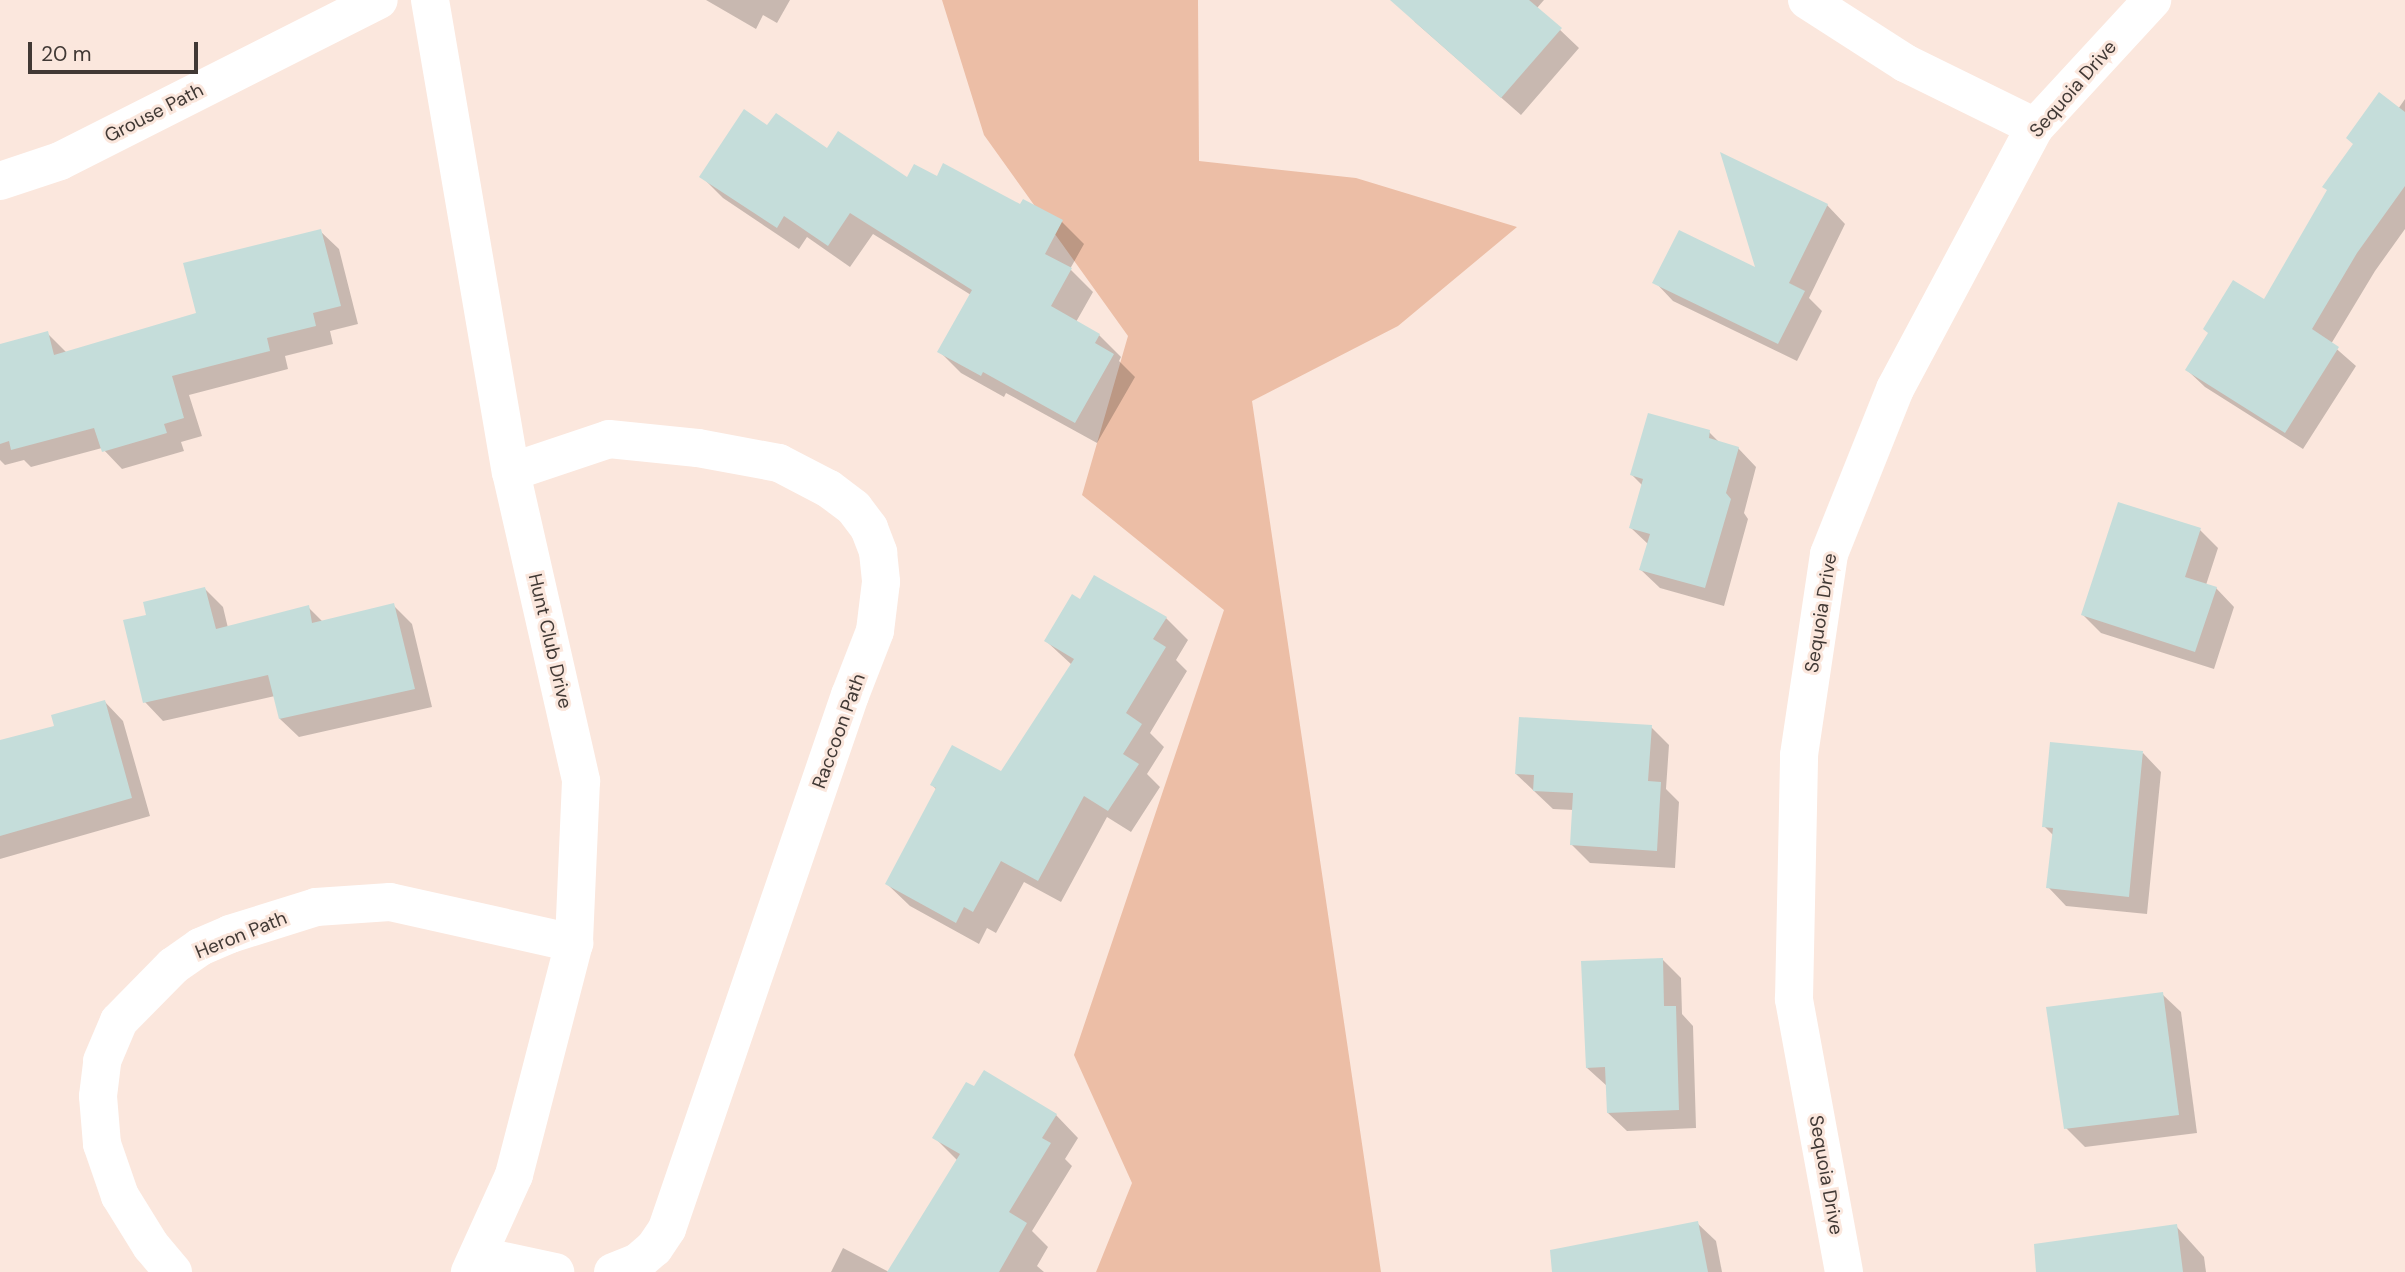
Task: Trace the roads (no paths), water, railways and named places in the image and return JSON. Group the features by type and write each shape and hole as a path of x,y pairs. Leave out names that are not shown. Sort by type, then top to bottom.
{"street":[{"name":"Grouse Path","path":"0,181 60,161 379,0"},
{"name":"Hunt Club Drive","path":"430,0 511,472 581,781 575,943 514,1175 475,1264"},
{"path":"1807,0 1905,63 2035,127"},
{"name":"Sequoia Drive","path":"1844,1272 1794,999 1799,755 1829,554 1895,389 2035,127 2152,0"},
{"name":"Raccoon Path","path":"511,472 609,439 698,448 779,463 829,489 855,508 869,528 878,552 881,582 875,631 850,695 667,1229 654,1248 638,1262 613,1272"},
{"name":"Heron Path","path":"173,1272 151,1246 120,1196 103,1144 98,1097 102,1061 119,1021 173,966 210,943 316,907 390,902 575,943"},
{"path":"475,1264 555,1272"}]}
